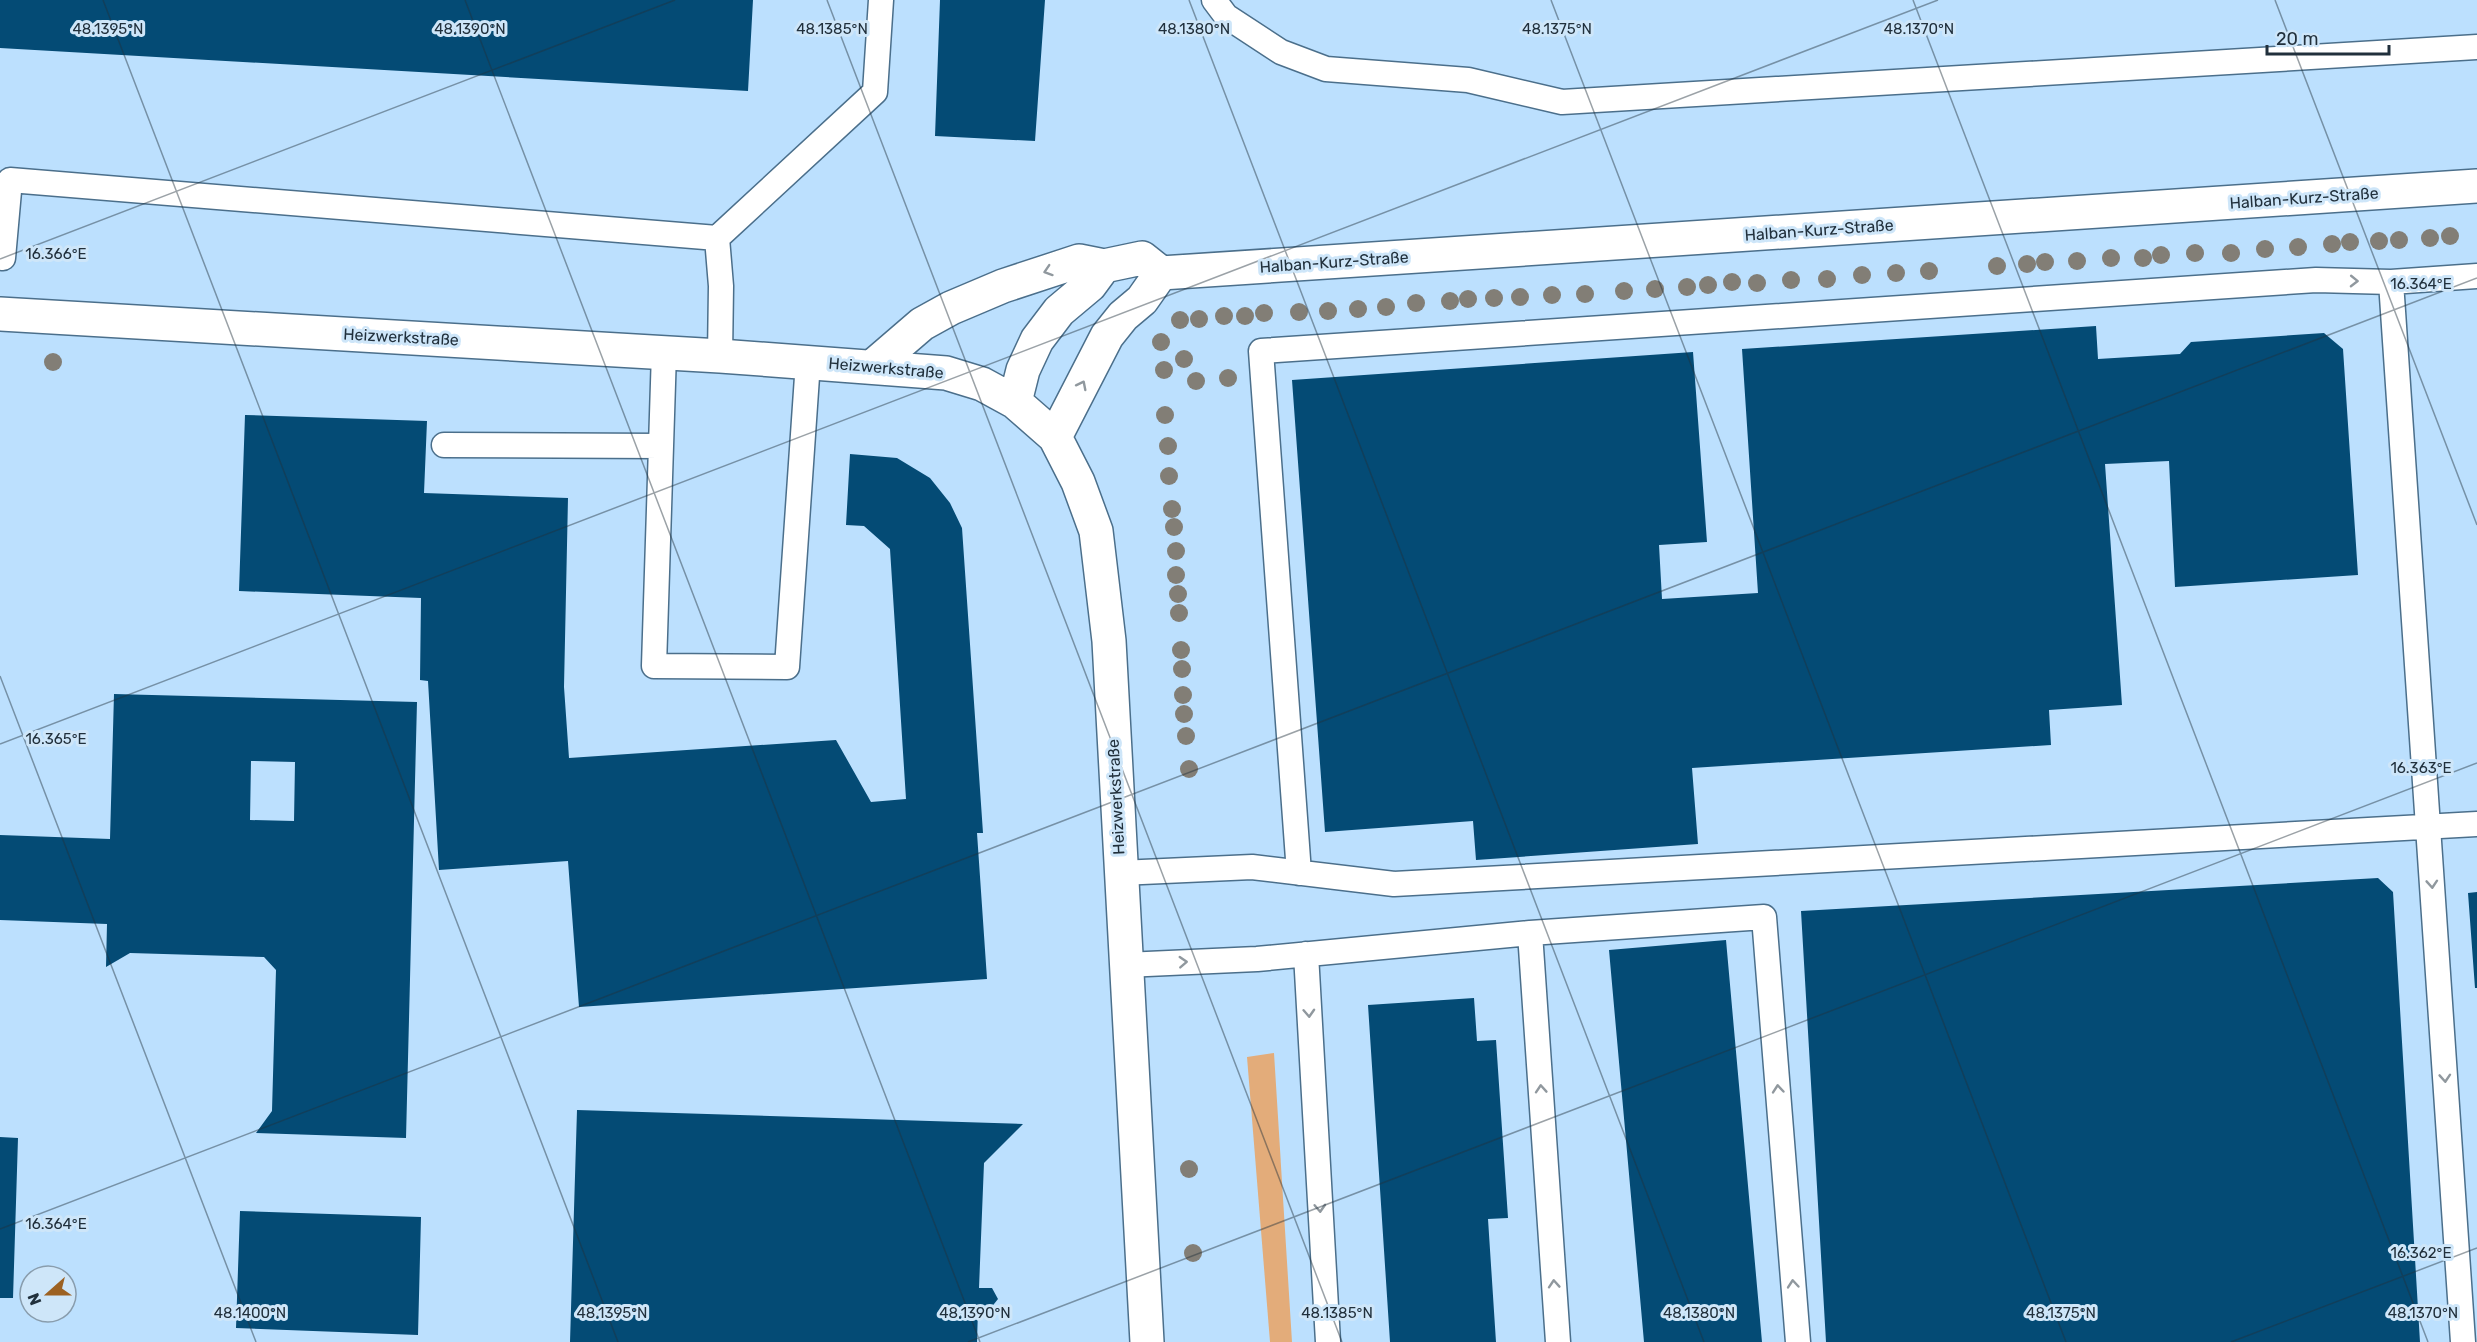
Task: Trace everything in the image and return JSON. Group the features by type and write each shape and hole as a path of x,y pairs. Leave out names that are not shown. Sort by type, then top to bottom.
{"street":[{"name":"Halban-Kurz-Straße","path":"1161,273 2477,186"},
{"path":"872,367 922,324 951,308 1003,286 1079,261 1104,266 1142,258 1161,273 1142,300 1123,316 1107,336 1055,437"},
{"path":"1015,402 1023,370 1037,340 1059,311 1090,285 1104,266"},
{"name":"Heizwerkstraße","path":"0,314 664,352 946,373 982,384 1015,402 1055,437 1078,482 1096,531 1108,641 1147,1342"}],"lane":[{"path":"3,258 10,180 717,238 875,92 882,0"},
{"path":"1214,0 1226,16 1281,52 1326,69 1468,80 1562,102 2477,47"},
{"path":"717,238 721,286 720,356"},
{"path":"1299,873 1261,351 2316,280 2391,282 2477,276"},
{"path":"2391,282 2463,1342"},
{"path":"664,352 654,666 787,667 808,362"},
{"path":"444,445 662,446"},
{"path":"1120,873 1252,867 1394,884 1987,852 2372,828 2477,824"},
{"path":"1125,965 1306,954 1530,933 1764,917 1798,1342"},
{"path":"1530,933 1558,1342"},
{"path":"1306,954 1328,1342"}],"shaded area":[{"path":"0,0 2477,0 2477,1342 0,1342"},
{"path":"1274,1053 1292,1342 1270,1342 1247,1057"}],"building":[{"path":"0,0 753,0 748,91 0,48"},
{"path":"940,0 1045,0 1035,141 935,136"},
{"path":"2096,326 2098,359 2180,354 2191,342 2324,333 2343,349 2358,575 2175,587 2169,461 2105,464 2122,705 2049,710 2051,745 1692,768 1698,844 1476,860 1473,821 1325,832 1292,380 1693,352 1707,542 1659,545 1662,599 1758,593 1742,349"},
{"path":"245,415 427,421 424,493 568,498 564,687 569,758 836,740 871,802 906,799 890,549 864,526 846,525 850,454 897,458 930,478 950,503 962,528 983,833 977,833 987,979 579,1007 568,861 439,870 428,681 420,680 421,598 239,591"},
{"path":"114,694 417,702 406,1138 256,1133 272,1111 276,970 264,957 130,953 106,967 107,924 0,920 0,835 110,839","holes":["251,761 295,762 294,821 250,820"]},
{"path":"2378,878 2393,892 2420,1342 1826,1342 1801,911"},
{"path":"2477,892 2477,988 2475,988 2468,893"},
{"path":"1726,940 1762,1342 1644,1342 1609,950"},
{"path":"1474,998 1477,1041 1496,1040 1508,1218 1488,1219 1496,1342 1390,1342 1368,1005"},
{"path":"577,1110 1023,1124 984,1163 979,1288 992,1288 998,1299 990,1309 978,1309 977,1342 570,1342"},
{"path":"0,1137 18,1138 13,1298 0,1298"},
{"path":"240,1211 421,1217 418,1335 236,1328"}]}
